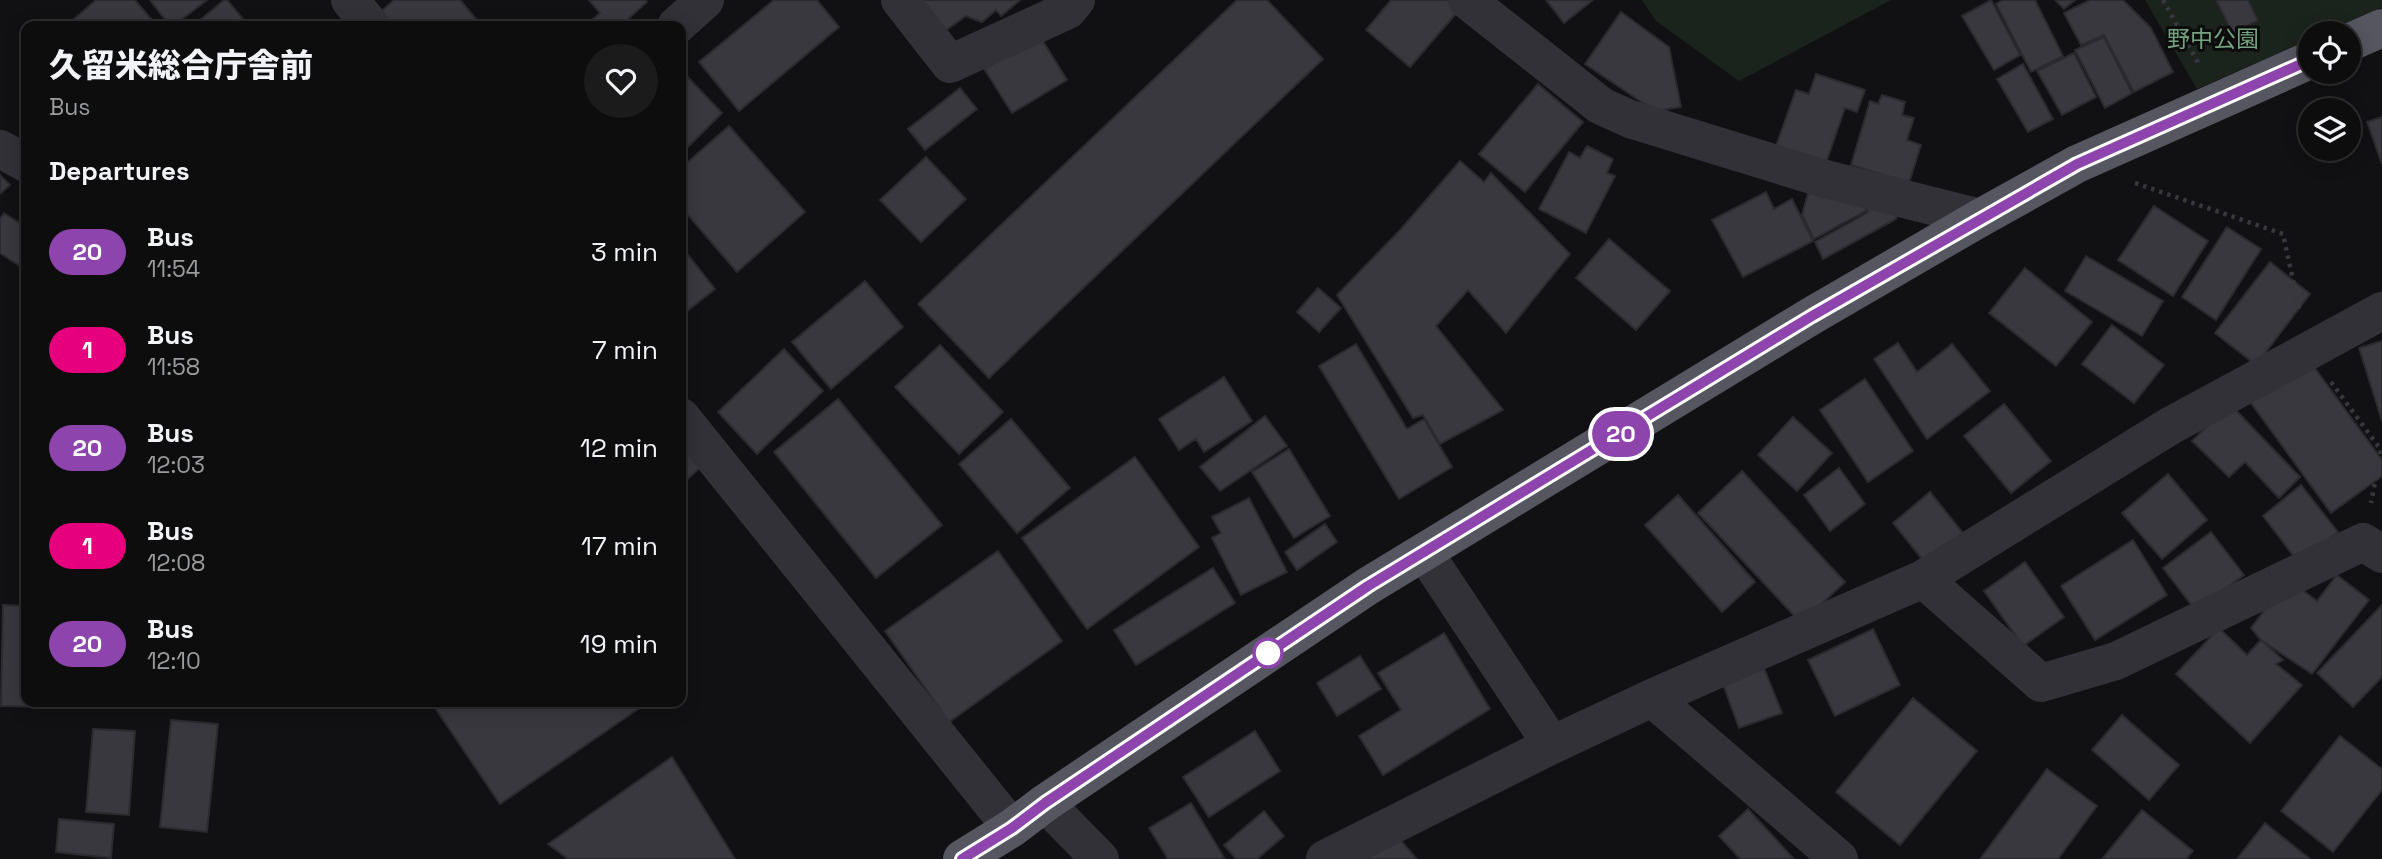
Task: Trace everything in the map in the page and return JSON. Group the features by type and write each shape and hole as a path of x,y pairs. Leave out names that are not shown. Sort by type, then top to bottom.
{"highway":[{"path":"2361,37 2382,28"},
{"path":"962,859 1012,828 1045,803 1368,586 1812,316 2077,164 2298,65"}],"street":[{"path":"350,0 367,21"},
{"path":"682,21 705,0"},
{"path":"900,0 950,64 1068,10 1076,0"},
{"path":"1467,0 1601,106 1630,119 1825,179 1980,218"},
{"path":"0,149 21,160"},
{"path":"1325,859 1652,698 1923,579 2170,426 2382,311"},
{"path":"686,423 1012,828"},
{"path":"1923,579 2041,683 2116,661 2373,548"},
{"path":"1424,552 1552,745"},
{"path":"1652,698 1839,859"},
{"path":"1045,803 1100,859"}],"path":[{"path":"2163,0 2205,75"},
{"path":"2077,164 2283,234 2308,351 2381,450 2373,548"}],"green space":[{"path":"1642,0 1891,0 1739,81 1656,21"},
{"name":"野中公園","path":"2145,0 2382,0 2382,7 2350,21 2298,21 2298,44 2197,89"}],"building":[{"path":"96,0 135,0 153,21 72,21"},
{"path":"150,0 207,0 180,21 166,21"},
{"path":"227,0 245,21 199,21"},
{"path":"394,0 460,0 478,21 384,21 378,14"},
{"path":"589,0 647,2 629,18 632,21 595,21 593,19 600,13"},
{"path":"774,0 817,0 839,27 739,111 699,62"},
{"path":"916,0 1020,0 1001,16 996,10 982,22 966,16 945,31"},
{"path":"1237,0 1267,0 1323,59 989,378 918,304"},
{"path":"1391,0 1447,0 1459,10 1410,67 1366,30"},
{"path":"1546,0 1593,0 1564,23"},
{"path":"1991,0 2020,55 1994,70 1962,16"},
{"path":"2003,0 2035,0 2063,56 2031,72 1996,4"},
{"path":"2055,0 2075,0 2064,9"},
{"path":"2090,0 2123,0 2151,28 2173,72 2134,92 2104,35 2081,45 2064,13"},
{"path":"2216,0 2248,0 2258,20 2233,34"},
{"path":"1621,12 1669,47 1681,107 1655,111 1585,64"},
{"path":"1033,25 1067,80 1012,113 978,59"},
{"path":"2104,37 2132,93 2105,108 2075,50"},
{"path":"2074,53 2096,97 2062,115 2037,71"},
{"path":"2023,64 2053,119 2028,132 1997,79"},
{"path":"1816,74 1865,90 1857,112 1845,108 1826,163 1775,149 1796,90 1809,94"},
{"path":"686,75 722,113 686,149"},
{"path":"1538,84 1583,122 1525,192 1479,154"},
{"path":"960,88 977,109 925,150 908,129"},
{"path":"1882,95 1905,102 1902,115 1914,118 1907,140 1921,145 1909,183 1851,165 1870,101 1878,104"},
{"path":"2382,117 2382,164 2367,122"},
{"path":"729,126 805,212 737,272 686,213 686,164"},
{"path":"1587,146 1613,159 1607,173 1615,176 1586,233 1539,209 1569,152 1580,158"},
{"path":"926,157 966,199 921,242 880,200"},
{"path":"1460,161 1484,182 1491,173 1570,254 1506,333 1468,290 1436,326 1503,410 1440,444 1423,415 1413,418 1337,295 1401,229"},
{"path":"0,175 10,185 0,194"},
{"path":"1811,183 1869,202 1866,211 1814,239 1802,215"},
{"path":"1766,192 1774,209 1792,199 1813,241 1743,277 1712,220"},
{"path":"1872,202 1899,209 1896,219 1823,259 1815,242 1867,213"},
{"path":"2154,206 2208,241 2173,296 2118,260"},
{"path":"4,213 21,224 21,267 0,253 0,219"},
{"path":"2227,227 2261,249 2216,320 2182,297"},
{"path":"1609,239 1670,291 1636,330 1576,278"},
{"path":"686,252 715,289 686,312"},
{"path":"2086,256 2163,301 2142,336 2065,291"},
{"path":"2270,262 2310,294 2256,365 2215,333"},
{"path":"2025,268 2092,322 2056,366 1989,313"},
{"path":"865,281 903,327 831,389 792,342"},
{"path":"1318,288 1341,308 1319,332 1297,312"},
{"path":"2112,325 2164,365 2134,403 2082,364"},
{"path":"2382,341 2382,421 2359,348"},
{"path":"1898,343 1917,372 1952,344 1990,391 1927,439 1874,359"},
{"path":"1356,344 1407,429 1424,419 1452,467 1399,499 1319,366"},
{"path":"940,345 1003,412 959,454 895,387"},
{"path":"784,349 823,391 757,454 718,412"},
{"path":"2301,349 2382,460 2382,476 2331,513 2243,392"},
{"path":"1224,377 1252,421 1204,452 1196,439 1179,450 1159,419"},
{"path":"1865,379 1913,451 1868,482 1820,410"},
{"path":"838,399 942,525 876,578 774,452"},
{"path":"2004,404 2051,461 2011,493 1964,436"},
{"path":"2230,404 2300,477 2279,498 2245,462 2229,477 2192,441"},
{"path":"1265,416 1287,446 1220,491 1200,467"},
{"path":"1793,417 1832,453 1797,491 1758,455"},
{"path":"1011,419 1070,488 1017,533 959,464"},
{"path":"686,448 702,466 686,480"},
{"path":"1289,449 1330,516 1294,538 1252,472"},
{"path":"1135,457 1199,547 1087,629 1022,538"},
{"path":"1839,468 1865,504 1830,531 1804,495"},
{"path":"1742,471 1845,582 1801,623 1698,513"},
{"path":"2168,474 2207,520 2162,559 2122,513"},
{"path":"2301,485 2338,532 2299,563 2263,516"},
{"path":"1930,492 1967,538 1930,569 1893,523"},
{"path":"1678,495 1755,582 1722,612 1645,525"},
{"path":"1249,498 1287,572 1241,595 1212,538 1221,533 1212,517"},
{"path":"1325,524 1337,542 1297,570 1285,552"},
{"path":"2211,532 2244,575 2196,611 2163,568"},
{"path":"2133,540 2167,595 2095,640 2061,586"},
{"path":"998,551 1062,641 949,722 885,631"},
{"path":"2025,562 2064,617 2023,646 1984,591"},
{"path":"1213,568 1235,603 1136,665 1114,630"},
{"path":"2337,575 2369,600 2312,674 2261,640 2251,628 2288,579 2317,601"},
{"path":"3,605 21,606 21,706 1,706"},
{"path":"2382,605 2382,677 2353,707 2317,673"},
{"path":"2219,628 2247,655 2261,640 2283,660 2276,664 2302,685 2250,743 2176,674"},
{"path":"1873,629 1900,685 1835,716 1808,660"},
{"path":"1444,633 1490,709 1383,775 1359,736 1401,710 1378,673"},
{"path":"1360,656 1381,689 1337,716 1317,683"},
{"path":"1764,668 1782,713 1739,728 1723,684"},
{"path":"1913,698 1977,751 1900,845 1836,792"},
{"path":"434,707 641,707 500,804"},
{"path":"2122,715 2179,765 2149,800 2092,750"},
{"path":"171,720 218,724 207,832 160,827"},
{"path":"93,729 135,731 129,815 86,812"},
{"path":"1255,731 1280,771 1209,817 1183,777"},
{"path":"2340,736 2382,769 2382,790 2333,852 2281,811"},
{"path":"672,757 735,859 568,859 548,844"},
{"path":"2047,769 2097,806 2058,859 1980,859"},
{"path":"1191,803 1225,859 1168,859 1149,828"},
{"path":"1748,809 1794,859 1740,859 1719,836"},
{"path":"2142,810 2193,851 2186,859 2102,859"},
{"path":"1264,811 1284,836 1257,859 1236,859 1224,845"},
{"path":"59,819 114,824 111,858 56,852"},
{"path":"2265,823 2310,859 2237,859"},
{"path":"1391,829 1417,859 1356,859"}],"bus line":[{"name":"20","path":"962,859 1012,828 1045,803 1368,586 1812,316 2077,164 2298,65"}]}
